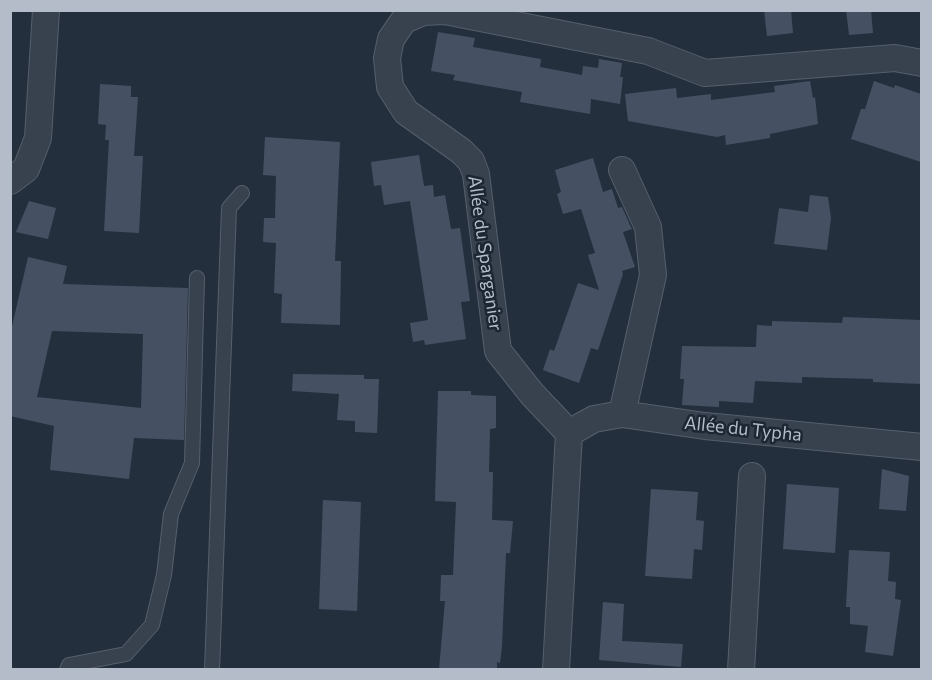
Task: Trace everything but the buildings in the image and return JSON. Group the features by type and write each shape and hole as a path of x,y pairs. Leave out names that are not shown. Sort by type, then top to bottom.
{"street":[{"path":"10,182 26,169 38,138 46,10"},
{"name":"Allée du Sparganier","path":"569,433 532,394 498,351 476,174 471,161 461,151 406,112 390,87 387,58 391,39 404,20 423,12 445,11 648,51 705,73 895,58 921,63"},
{"path":"622,170 648,227 653,275 622,414"},
{"name":"Allée du Typha","path":"569,433 594,419 622,414 705,426 921,447"},
{"path":"556,669 569,433"},
{"path":"741,669 752,477"}],"lane":[{"path":"212,669 229,208 242,193"},
{"path":"67,669 69,665 126,654 152,625 164,575 171,514 192,464 197,278"}]}
